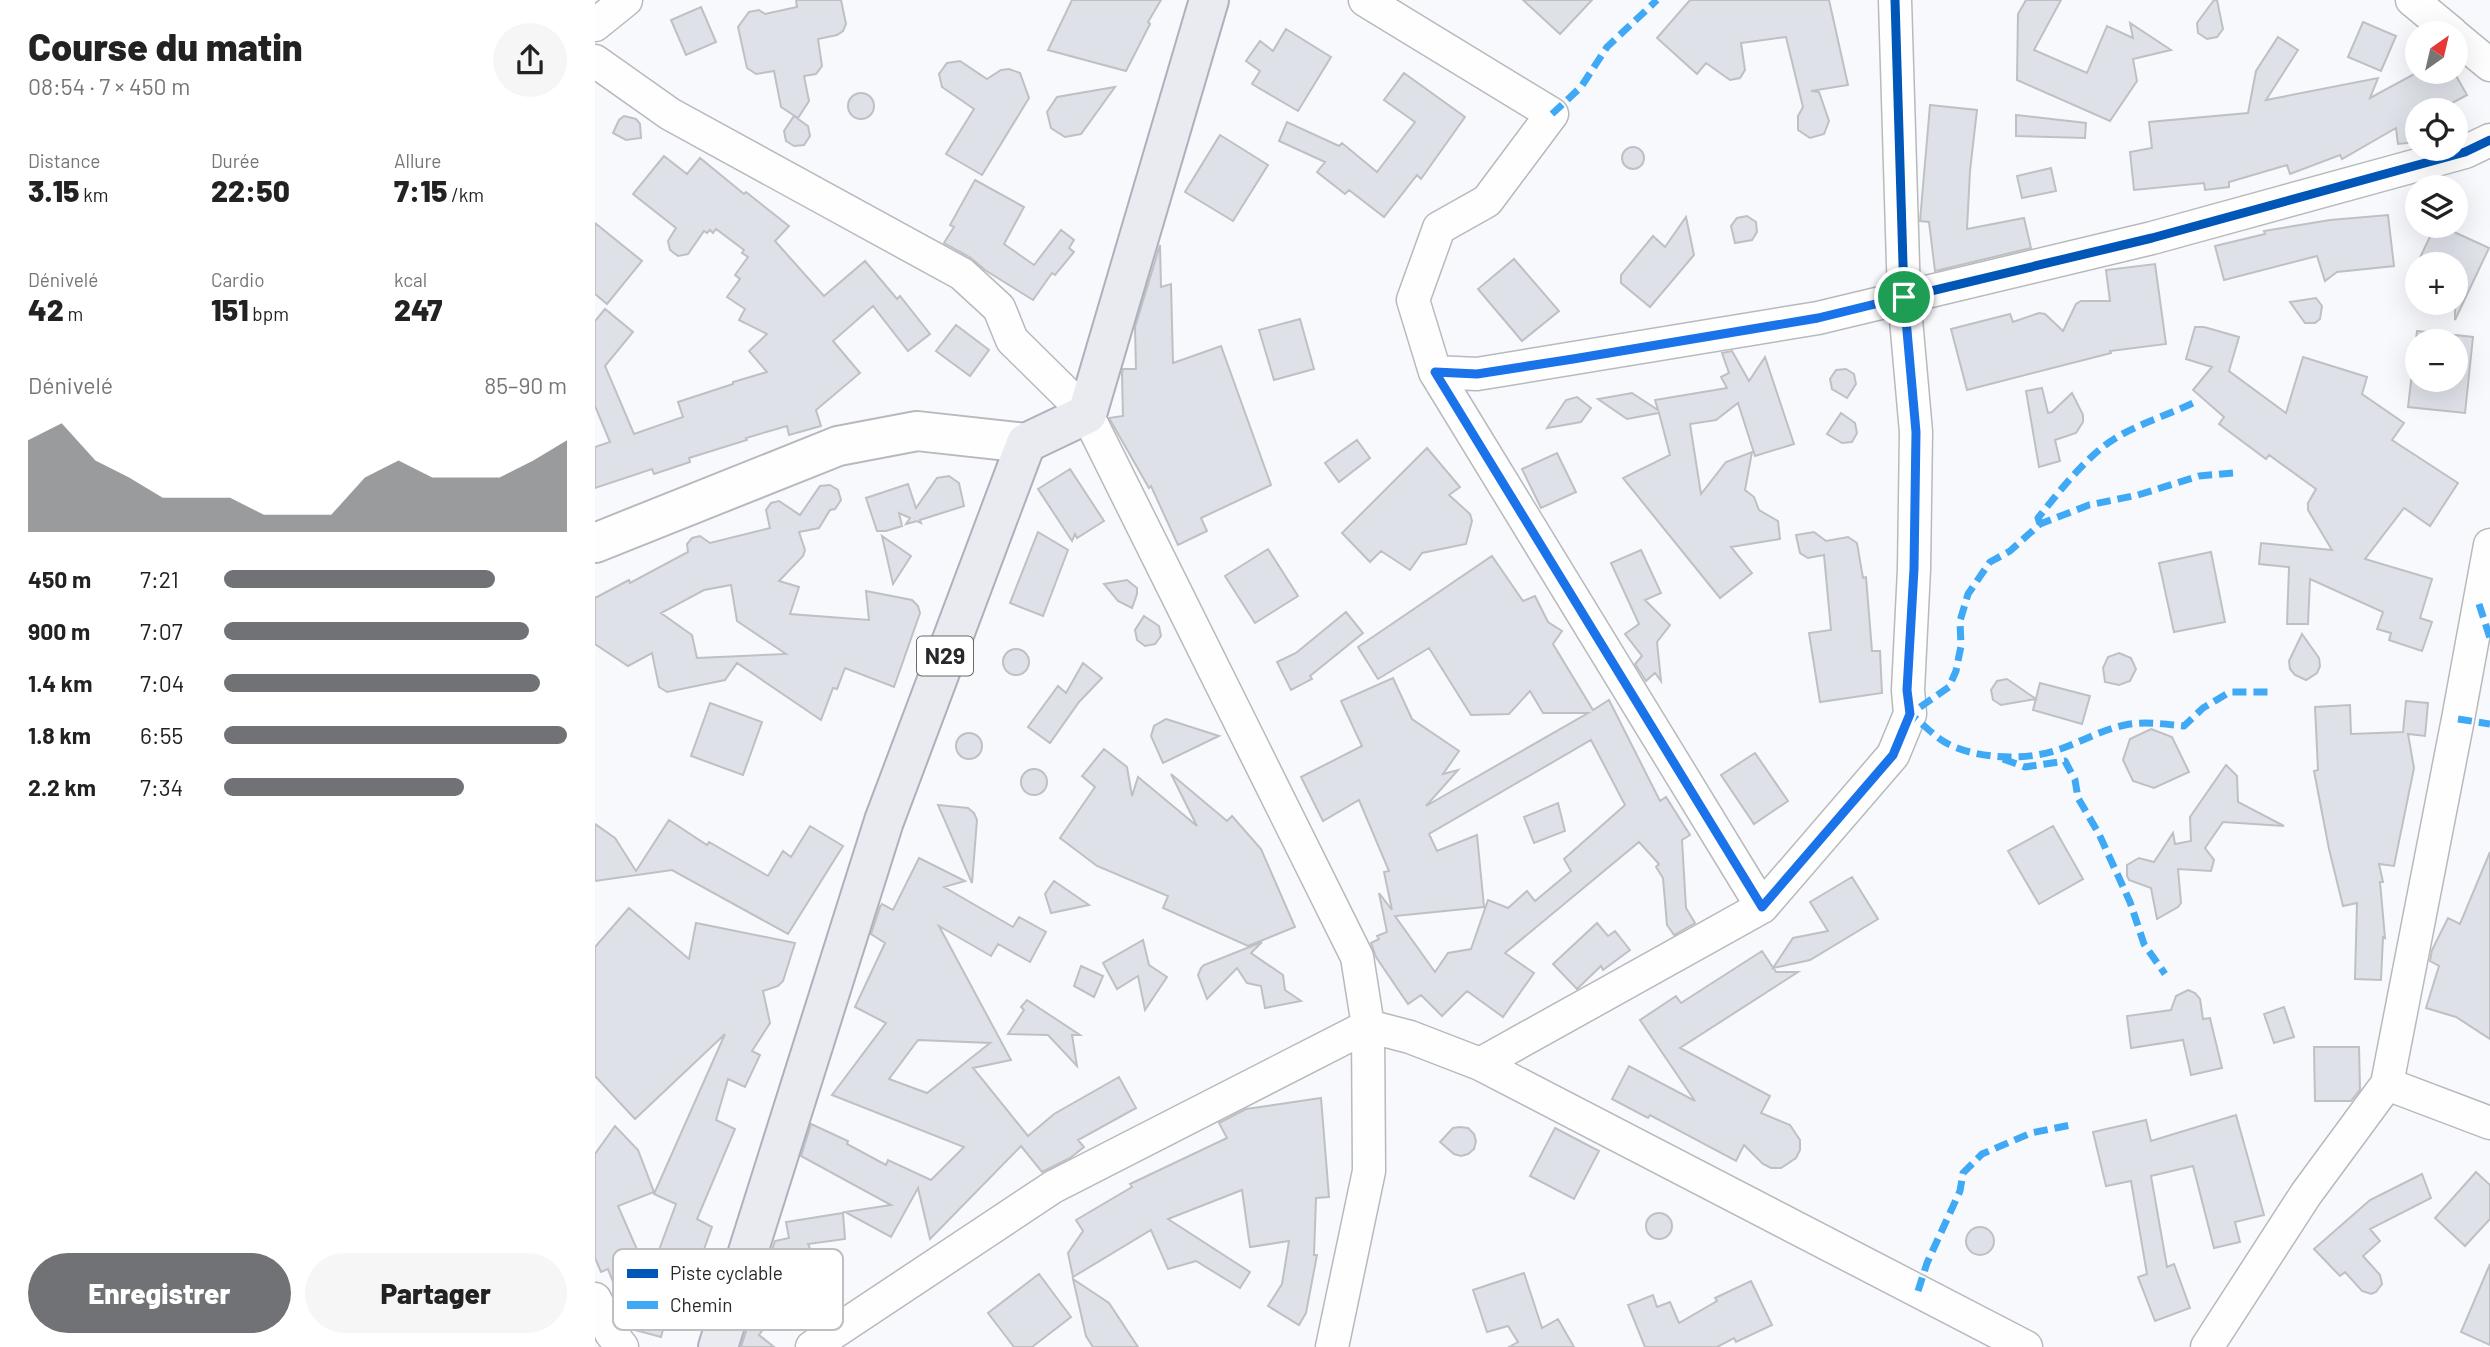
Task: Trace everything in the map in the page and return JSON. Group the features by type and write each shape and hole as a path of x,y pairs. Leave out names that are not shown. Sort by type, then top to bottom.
{"main road":[{"path":"1026,443 1087,414 1209,0"},
{"name":"N29","path":"749,1249 884,821 1026,443"},
{"name":"N29","path":"718,1347 723,1330"}],"street":[{"path":"595,25 627,0"},
{"path":"1365,0 1552,114 1487,201 1439,228 1413,300 1435,372 1762,907"},
{"path":"1481,1064 1762,907 1893,755 1910,714 1907,690 1914,569 1916,432 1904,297 1895,0"},
{"path":"2412,0 2437,21"},
{"path":"2468,47 2490,65"},
{"path":"595,61 670,114 962,274 999,308 1013,340 1087,414 1357,957 1368,1026 1369,1171 1332,1347"},
{"path":"1435,372 1477,374 1818,318 2152,238 2465,152 2490,139"},
{"path":"596,542 838,446 917,431 1026,443"},
{"path":"2207,1347 2306,1194 2386,1084 2459,719 2490,545"},
{"path":"843,1326 1053,1187 1368,1026 1410,1037 1481,1064 2025,1347"},
{"path":"2386,1084 2490,1123"},
{"path":"595,1299 611,1333 622,1347"},
{"path":"812,1347 838,1330"}],"building":[{"path":"796,0 841,0 846,24 843,31 837,35 818,39 822,66 816,74 804,76 809,101 798,118 781,107 774,71 756,74 747,68 738,27 749,12 759,10 765,14 797,7"},
{"path":"1072,0 1161,0 1126,71 1048,50"},
{"path":"1523,0 1592,0 1560,34"},
{"path":"1690,0 1829,0 1848,85 1811,91 1819,92 1829,121 1824,134 1810,138 1798,130 1798,116 1803,107 1786,37 1741,43 1745,70 1740,78 1730,80 1706,63 1697,74 1657,38"},
{"path":"2026,0 2061,0 2034,50 2087,73 2107,26 2133,38 2130,23 2171,50 2133,59 2137,81 2110,121 2017,80 2018,14"},
{"path":"2214,0 2217,0 2223,29 2217,37 2207,39 2198,33 2197,23"},
{"path":"701,7 716,42 686,55 671,20"},
{"path":"2363,22 2396,36 2381,71 2348,57"},
{"path":"1286,29 1331,57 1298,111 1252,84 1260,71 1246,61 1260,41 1273,51"},
{"path":"2278,37 2298,50 2266,100 2378,78 2370,98 2405,79 2405,84 2461,84 2467,95 2461,98 2405,98 2405,143 2398,144 2396,128 2342,159 2340,155 2290,174 2287,165 2229,182 2229,187 2205,190 2204,183 2134,190 2130,152 2152,148 2149,122 2248,113 2256,71"},
{"path":"960,61 987,79 1001,70 1009,69 1020,73 1029,98 982,175 946,154 974,109 942,87 939,74 947,63"},
{"path":"1404,73 1465,117 1421,179 1417,175 1384,217 1349,190 1345,194 1317,172 1325,162 1279,141 1287,122 1339,146 1342,143 1377,172 1415,122 1384,100"},
{"path":"1115,87 1081,134 1065,137 1051,128 1047,112 1057,97"},
{"path":"861,93 870,97 874,106 870,115 861,119 852,115 848,106 852,97"},
{"path":"1930,105 1977,110 1967,229 2024,218 2031,248 1935,271 1929,222 1920,221"},
{"path":"2016,115 2086,123 2085,138 2016,136"},
{"path":"624,116 636,119 640,124 641,138 626,140 613,133"},
{"path":"794,116 808,126 810,136 804,145 794,146 786,141 784,131"},
{"path":"1220,135 1268,165 1233,221 1185,192"},
{"path":"1633,147 1641,150 1644,158 1641,166 1633,169 1625,166 1622,158 1625,150"},
{"path":"664,156 687,174 700,158 789,226 775,241 824,296 865,261 897,299 900,296 930,334 908,351 873,306 833,341 860,373 816,410 821,426 789,435 787,426 689,458 690,462 654,474 652,469 595,488 595,447 610,442 595,406 595,321 605,309 633,332 605,366 634,434 683,417 678,402 767,372 749,351 767,334 739,320 745,309 727,297 740,279 735,275 748,257 742,253 744,250 716,229 713,233 710,230 707,233 704,231 688,254 678,256 670,250 668,241 676,228 633,194"},
{"path":"2051,168 2056,191 2022,198 2017,176"},
{"path":"975,180 1024,207 1004,244 1034,265 1061,230 1074,240 1069,248 1074,252 1055,275 1052,273 1033,300 944,243 954,227 950,225"},
{"path":"2388,215 2394,266 2337,272 2325,281 2317,256 2224,280 2215,246 2265,234 2264,231 2330,220"},
{"path":"1747,216 1756,222 1757,232 1752,240 1735,243 1731,226 1737,218"},
{"path":"1686,217 1694,255 1650,307 1621,283 1621,275 1653,236 1665,247"},
{"path":"595,223 642,261 607,304 595,294"},
{"path":"2429,238 2467,238 2489,248 2468,292 2468,252 2423,252"},
{"path":"1160,245 1161,287 1171,284 1173,363 1221,346 1271,485 1201,518 1207,531 1178,545 1151,486 1149,488 1109,418 1123,416 1122,373 1123,369 1136,369 1135,327"},
{"path":"1514,259 1559,311 1522,341 1478,289"},
{"path":"2155,264 2166,344 2110,351 2111,353 1967,390 1951,329 2010,314 2013,322 2039,313 2045,314 2063,331 2076,304 2081,301 2110,301 2106,270"},
{"path":"2316,298 2322,306 2320,319 2315,323 2305,323 2290,302"},
{"path":"1300,319 1314,369 1274,380 1259,330"},
{"path":"956,325 989,350 970,376 936,351"},
{"path":"2195,327 2239,337 2229,371 2286,413 2303,357 2367,377 2362,394 2404,423 2392,440 2458,483 2430,526 2404,508 2365,559 2432,579 2420,618 2432,622 2422,651 2389,640 2391,633 2377,629 2383,612 2310,579 2308,624 2287,624 2289,567 2259,564 2261,543 2332,550 2308,510 2308,503 2316,489 2269,455 2266,459 2219,424 2224,417 2193,390 2212,367 2186,359"},
{"path":"2468,336 2473,337 2468,384"},
{"path":"1732,351 1749,381 1765,357 1794,444 1755,456 1738,403 1716,420 1690,424 1701,494 1726,462 1752,452 1745,490 1754,497 1759,510 1778,521 1780,539 1731,547 1752,573 1720,598 1623,478 1670,455 1659,413 1627,419 1598,399 1632,393 1658,410 1655,400 1727,388 1721,377 1729,373 1722,353"},
{"path":"1846,369 1854,374 1856,384 1847,398 1832,389 1830,379 1836,370"},
{"path":"2042,388 2048,413 2072,393 2083,415 2083,422 2076,433 2055,440 2060,461 2039,467 2026,391"},
{"path":"2410,392 2467,392 2465,413 2408,407"},
{"path":"1577,397 1591,408 1581,422 1547,428 1566,400"},
{"path":"1841,413 1855,423 1857,433 1852,442 1842,443 1827,434"},
{"path":"1357,440 1370,458 1339,482 1325,463"},
{"path":"1427,448 1460,487 1449,495 1470,514 1472,521 1466,544 1422,553 1410,570 1381,551 1370,562 1342,533"},
{"path":"1557,453 1576,492 1541,508 1522,469"},
{"path":"1070,469 1104,521 1077,538 1075,534 1072,541 1038,489"},
{"path":"949,476 959,483 964,506 920,520 921,523 917,521 906,524 910,518 899,513 902,526 877,531 866,498 908,484 916,508 937,478"},
{"path":"830,485 838,490 841,500 835,509 830,510 819,528 799,532 805,550 803,556 779,581 799,587 790,614 869,620 866,591 912,600 920,613 894,687 845,668 837,689 833,688 821,720 737,663 725,680 667,692 659,687 652,653 628,666 595,644 595,598 688,552 687,544 692,538 700,536 710,543 770,528 766,510 771,503 779,501 800,515 820,486","holes":["731,585 737,621 786,654 697,658 692,635 661,613 704,590"]},
{"path":"1038,532 1068,550 1043,616 1010,603"},
{"path":"1814,532 1826,541 1848,537 1857,543 1863,578 1866,577 1872,651 1880,651 1882,693 1820,702 1809,633 1831,630 1824,555 1808,558 1800,553 1796,535"},
{"path":"882,536 911,556 893,584"},
{"path":"1268,549 1298,596 1255,623 1225,576"},
{"path":"1641,550 1661,593 1645,600 1670,625 1657,642 1661,681 1655,673 1646,681 1635,664 1642,656 1625,634 1639,624 1611,563"},
{"path":"2211,552 2225,622 2174,632 2159,563"},
{"path":"1492,556 1523,601 1535,596 1548,622 1562,631 1553,644 1593,710 1609,700 1660,801 1666,797 1690,835 1682,840 1686,908 1695,923 1674,935 1667,925 1663,878 1656,867 1659,864 1639,842 1505,953 1534,973 1503,1017 1467,991 1442,1016 1421,995 1408,1004 1376,957 1371,943 1379,939 1377,936 1387,932 1379,893 1392,910 1384,872 1389,871 1359,800 1323,821 1301,777 1362,746 1341,701 1393,678 1412,719 1459,751 1443,774 1458,770 1426,806 1588,713 1543,713 1530,691 1509,714 1471,715 1429,648 1378,679 1358,647","holes":["1591,740 1625,805 1564,859 1571,871 1535,901 1527,891 1508,908 1488,900 1471,949 1448,953 1435,972 1395,916 1484,907 1477,835 1437,851 1429,834"]},
{"path":"1127,580 1137,588 1132,608 1118,601 1104,584"},
{"path":"1346,612 1363,633 1310,676 1312,679 1291,690 1277,662 1296,653"},
{"path":"1144,616 1159,626 1161,636 1155,644 1145,646 1137,640 1135,630"},
{"path":"2302,634 2319,658 2320,666 2317,673 2306,680 2295,675 2290,669 2289,661"},
{"path":"1016,649 1025,653 1029,662 1025,671 1016,675 1007,671 1003,662 1007,653"},
{"path":"2119,653 2131,658 2136,669 2130,681 2119,685 2105,682 2103,668 2108,657"},
{"path":"1083,663 1102,678 1079,702 1050,743 1028,727 1058,686 1066,693"},
{"path":"2007,679 2036,699 2001,705 1993,700 1991,690 1997,681"},
{"path":"2040,683 2090,696 2082,724 2033,710"},
{"path":"2406,701 2428,703 2425,736 2408,734 2414,768 2394,866 2379,864 2383,882 2380,882 2385,938 2383,937 2381,980 2355,979 2357,903 2343,906 2329,849 2314,771 2318,770 2315,707 2350,705 2351,734 2403,732"},
{"path":"710,703 762,722 743,775 691,756"},
{"path":"1166,719 1219,736 1163,763 1151,736 1154,726"},
{"path":"2151,729 2172,737 2189,772 2154,788 2133,781 2123,760 2130,739"},
{"path":"969,733 978,737 982,746 978,755 969,759 960,755 956,746 960,737"},
{"path":"1104,749 1127,767 1132,796 1138,777 1197,826 1171,774 1227,821 1232,816 1261,849 1295,927 1248,946 1163,908 1168,896 1097,866 1060,838 1095,787 1082,776"},
{"path":"1755,753 1788,801 1754,824 1721,775"},
{"path":"2226,765 2237,776 2238,802 2284,826 2223,822 2205,848 2214,860 2211,871 2178,869 2181,903 2157,919 2151,888 2129,880 2127,865 2139,858 2154,862 2173,833 2175,844 2191,841 2190,817"},
{"path":"1034,769 1043,773 1047,782 1043,791 1034,795 1025,791 1021,782 1025,773"},
{"path":"1558,803 1565,831 1534,843 1524,817"},
{"path":"938,805 968,808 974,813 977,820 972,883"},
{"path":"669,820 707,845 709,842 768,876 783,851 791,857 810,826 843,846 788,934 672,870 595,881 595,824 615,838 636,871"},
{"path":"2053,826 2083,879 2039,904 2008,851"},
{"path":"2490,852 2490,1039 2456,1017 2426,1008 2439,966 2430,961 2432,950 2448,918 2460,924"},
{"path":"919,858 965,881 944,887 1013,927 1019,917 1046,932 1030,962 998,944 991,956 939,926 1011,1060 973,1068 1028,1136 1054,1114 1119,1077 1136,1108 1078,1140 1084,1147 1070,1158 1042,1172 1021,1146 930,1239 918,1188 891,1237 845,1212 891,1205 801,1156 811,1124 848,1141 847,1144 886,1165 888,1160 931,1180 964,1147 832,1095 886,1023 855,1007 885,943 871,934 880,907 882,904 893,910","holes":["918,1040 990,1043 927,1093 889,1079"]},
{"path":"1852,877 1878,919 1810,960 1773,968 1793,938 1828,931 1810,902"},
{"path":"1054,881 1089,905 1051,913 1045,894"},
{"path":"629,908 689,959 696,923 795,943 783,981 778,986 763,991 770,1023 752,1051 760,1055 745,1087 728,1079 716,1120 735,1129 697,1219 712,1227 704,1249 659,1249 676,1204 654,1194 725,1034 635,1119 595,1076 595,947"},
{"path":"1597,923 1608,936 1615,931 1630,950 1603,970 1601,966 1577,989 1553,964"},
{"path":"1143,940 1149,965 1167,977 1145,1010 1138,976 1117,989 1103,963"},
{"path":"1262,942 1251,953 1283,975 1285,990 1301,1001 1265,1008 1261,986 1247,983 1237,968 1207,999 1198,975 1201,968"},
{"path":"1762,951 1776,972 1798,972 1680,1048 1770,1096 1761,1113 1790,1125 1800,1140 1800,1150 1796,1158 1781,1168 1771,1168 1763,1164 1744,1145 1736,1161 1650,1115 1648,1118 1612,1099 1629,1066 1695,1101 1640,1020 1676,996 1681,1003"},
{"path":"1081,966 1103,976 1094,997 1074,986"},
{"path":"2188,990 2200,999 2203,1019 2210,1018 2222,1068 2191,1075 2183,1040 2131,1048 2127,1016 2171,1010 2176,996"},
{"path":"1027,1000 1080,1035 1072,1035 1077,1066 1048,1035 1008,1034 1024,1010 1021,1007"},
{"path":"2284,1007 2294,1037 2274,1043 2264,1014"},
{"path":"2314,1047 2359,1047 2360,1090 2351,1101 2315,1101"},
{"path":"1321,1098 1329,1197 1316,1198 1314,1255 1317,1255 1306,1313 1299,1325 1268,1306 1282,1284 1289,1241 1250,1247 1242,1190 1168,1219 1250,1272 1240,1288 1196,1261 1168,1269 1151,1230 1073,1277 1068,1253 1083,1231 1076,1220 1132,1187 1130,1184 1227,1138 1219,1123 1246,1109"},
{"path":"2236,1115 2264,1215 2235,1222 2240,1242 2214,1248 2193,1166 2151,1176 2167,1267 2174,1264 2190,1308 2155,1321 2138,1277 2147,1274 2131,1181 2106,1186 2093,1132 2146,1120 2151,1141"},
{"path":"615,1126 638,1150 654,1192 618,1206 637,1249 613,1249 613,1282 608,1269 601,1272 595,1258 595,1154"},
{"path":"1453,1128 1468,1128 1476,1141 1474,1149 1461,1156 1454,1154 1440,1142"},
{"path":"1555,1128 1599,1151 1574,1199 1530,1176"},
{"path":"2476,1172 2490,1185 2490,1219 2465,1246 2435,1218"},
{"path":"2422,1174 2431,1198 2370,1229 2380,1241 2363,1256 2380,1275 2382,1284 2376,1292 2371,1294 2362,1291 2345,1272 2340,1276 2314,1249 2370,1200"},
{"path":"843,1213 845,1239 808,1244 810,1249 772,1249 775,1241 789,1238 786,1222"},
{"path":"1659,1213 1668,1217 1672,1226 1668,1235 1659,1239 1650,1235 1646,1226 1650,1217"},
{"path":"1980,1227 1990,1231 1994,1241 1990,1251 1980,1255 1970,1251 1966,1241 1970,1231"},
{"path":"2490,1264 2490,1345 2461,1332"},
{"path":"1524,1273 1542,1328 1558,1319 1574,1347 1509,1347 1518,1342 1508,1326 1487,1332 1473,1290"},
{"path":"1039,1274 1071,1317 1032,1347 1014,1347 988,1313"},
{"path":"1073,1279 1109,1303 1138,1347 1093,1347 1086,1336"},
{"path":"1751,1281 1772,1325 1736,1342 1734,1338 1717,1347 1645,1347 1628,1305 1653,1295 1657,1307 1670,1302 1679,1323 1717,1301 1715,1298"},
{"path":"635,1330 663,1330 661,1337"},
{"path":"746,1330 763,1330 759,1335 774,1347 741,1347"}],"marked path":[{"path":"1552,114 1581,87 1607,47 1657,0"},
{"path":"2040,524 2038,518 2053,499 2077,471 2104,446 2136,427 2193,403"},
{"path":"2233,473 2199,476 2138,495 2089,505 2040,524 2010,551 1990,562 1968,594 1960,621 1961,646 1956,671 1949,687 1910,714 1939,738 1955,747 1983,755 2013,757 2054,751 2125,725 2147,723 2184,726 2203,708 2230,692 2274,692"},
{"path":"2479,604 2490,638"},
{"path":"2458,719 2490,724"},
{"path":"2003,759 2025,767 2065,761 2075,780 2078,798 2099,834 2130,902 2144,944 2165,974"},
{"path":"1918,1291 1927,1263 1960,1191 1963,1173 1982,1154 2031,1133 2071,1125"}],"cycle path":[{"path":"1895,0 1904,297 1916,432 1914,569 1908,690 1910,714 1893,755 1762,907 1435,372 1477,374 1818,318 2152,238 2465,152 2490,140"}],"route":[{"path":"1904,297 1916,432 1914,569 1907,690 1910,714 1893,755 1762,907 1435,372 1477,374 1573,359 1818,318 1904,297"}]}
